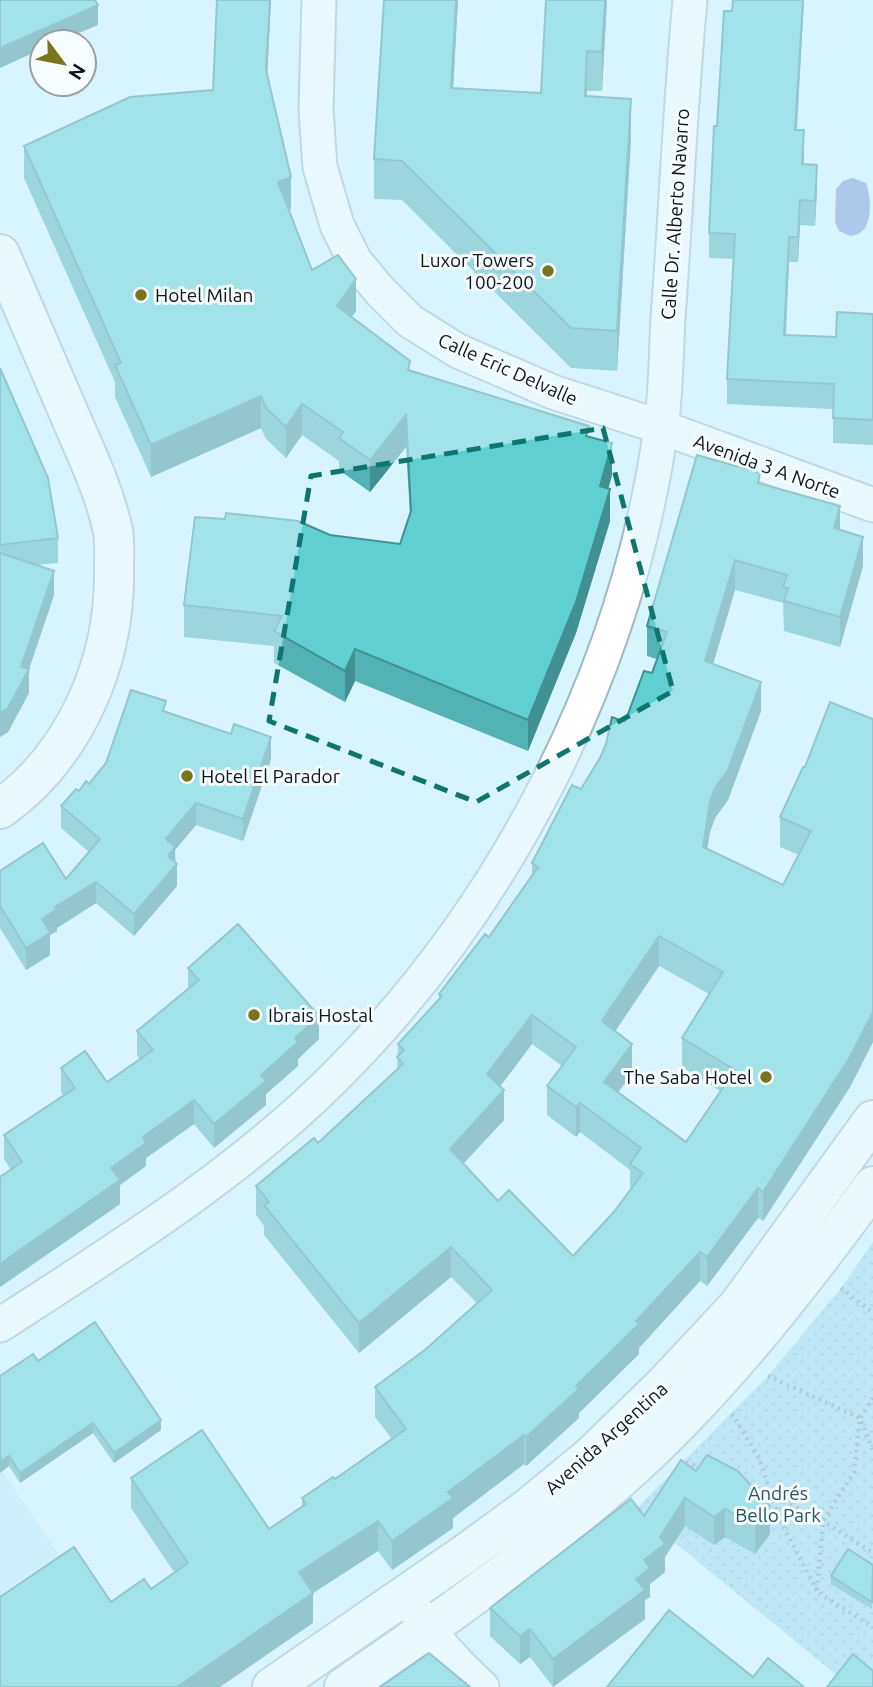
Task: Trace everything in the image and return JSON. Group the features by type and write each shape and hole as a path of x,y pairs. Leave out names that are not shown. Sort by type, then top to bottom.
{"street":[{"name":"Calle Eric Delvalle","path":"319,0 316,110 320,167 337,225 355,261 410,321 442,343 553,392 661,428"},
{"name":"Calle Dr. Alberto Navarro","path":"0,1325 149,1228 262,1143 337,1075 403,1004 435,963 503,864 556,768 606,646 638,553 661,428 690,0"},
{"path":"0,254 93,470 113,532 115,599 102,663 81,716 54,758 0,809"},
{"name":"Avenida 3 A Norte","path":"661,428 873,505"},
{"name":"Avenida Argentina","path":"272,1687 406,1596 590,1457 666,1384 738,1306 873,1120"},
{"name":"Avenida Argentina","path":"344,1687 493,1583 613,1485 688,1412 759,1333 817,1263 873,1186"},
{"path":"406,1596 428,1630 456,1664 482,1687"}],"path":[{"path":"841,1288 873,1312"},
{"path":"768,1376 860,1418 873,1451"},
{"path":"817,1592 823,1521 854,1472 860,1418 873,1398"},
{"path":"732,1413 760,1458 784,1528 817,1592 873,1627"},
{"path":"684,1461 705,1470"},
{"path":"748,1488 771,1495 823,1521 873,1553"}],"highlighted area":[{"path":"603,428 673,691 476,802 269,721 311,476"}],"shaded area":[{"path":"0,1468 59,1555 0,1594"}],"green space":[{"name":"Andrés Bello Park","path":"873,1242 873,1687 851,1687 635,1510 768,1376 841,1288"}],"water":[{"path":"853,178 866,183 870,209 865,228 859,234 850,236 839,231 835,222 836,189 843,181"}],"building":[{"path":"0,0 95,0 98,5 46,28 28,28 28,36 0,48"},
{"path":"217,0 270,0 266,70 291,177 278,182 312,270 338,255 356,279 337,306 410,361 408,370 589,426 586,436 612,443 600,486 610,489 576,602 528,720 355,649 345,671 274,631 282,616 184,605 195,517 225,519 226,513 298,521 330,535 400,544 411,511 406,415 370,460 339,438 343,432 302,404 286,427 266,408 261,396 151,445 115,365 121,363 24,146 130,97 213,90"},
{"path":"384,0 456,0 451,88 541,93 546,0 605,0 602,52 587,51 585,96 631,99 617,331 571,328 402,161 374,159"},
{"path":"733,0 803,0 795,130 804,130 802,164 817,165 815,201 800,200 798,237 789,237 784,335 836,337 837,312 873,314 873,420 833,418 834,384 727,379 735,234 709,233 714,126 717,126 724,11 732,11"},
{"path":"0,368 48,478 58,538 0,545"},
{"path":"697,455 760,473 758,483 840,506 834,528 863,537 840,617 784,601 788,588 783,587 787,575 735,560 705,661 761,682 728,770 715,788 710,802 703,847 783,885 811,831 780,817 805,767 830,702 873,719 873,1012 850,1057 763,1192 758,1188 707,1257 700,1252 636,1321 639,1324 576,1386 579,1389 526,1437 524,1435 448,1492 453,1498 392,1541 378,1521 299,1572 313,1593 177,1687 0,1687 0,1597 74,1547 111,1602 144,1579 151,1589 188,1563 131,1478 202,1430 269,1529 306,1504 302,1498 333,1477 335,1479 406,1429 375,1387 426,1349 492,1290 451,1247 359,1323 264,1205 269,1202 256,1186 314,1138 318,1143 403,1064 397,1057 404,1050 398,1044 442,996 439,994 485,934 489,937 538,867 532,863 572,785 581,789 600,758 612,717 625,722 644,671 652,673 667,632 647,626","holes":["659,936 723,972 682,1038 735,1070 686,1142 604,1082 632,1044 602,1021","532,1015 576,1047 547,1086 576,1107 580,1103 641,1148 630,1164 643,1173 613,1213 573,1256 509,1190 498,1201 450,1149 504,1090 487,1074"]},
{"path":"0,553 54,571 21,667 29,669 8,708 0,713"},
{"path":"131,690 166,701 163,711 231,734 234,724 271,737 243,819 196,803 166,839 175,847 168,856 177,864 134,914 96,882 55,907 57,909 42,919 50,933 26,948 0,906 0,871 43,843 66,879 100,839 61,806 76,789 79,791 86,781 89,784 106,763"},
{"path":"238,924 319,1016 295,1038 298,1042 261,1075 266,1081 214,1124 194,1100 143,1137 146,1143 111,1168 120,1180 0,1264 0,1177 22,1162 4,1135 75,1088 61,1068 85,1051 107,1082 153,1050 137,1031 199,980 188,968"},
{"path":"95,1322 161,1420 114,1453 93,1423 20,1473 9,1456 0,1462 0,1376 33,1354 38,1361"},
{"path":"707,1455 738,1471 770,1506 755,1525 725,1509 714,1517 685,1498 660,1537 665,1544 644,1560 650,1568 636,1579 645,1590 553,1659 530,1629 520,1636 490,1608 631,1499 644,1516 681,1460 696,1471"},
{"path":"848,1549 873,1565 872,1602 831,1576"},
{"path":"669,1610 753,1677 768,1658 804,1687 607,1687"},
{"path":"429,1653 470,1687 380,1687"},
{"path":"853,1654 873,1671 873,1687 827,1687"}],"place":[{"name":"Luxor Towers 100-200","path":"548,271"},
{"name":"Hotel Milan","path":"141,295"},
{"name":"Hotel El Parador","path":"187,776"},
{"name":"Ibrais Hostal","path":"254,1015"},
{"name":"The Saba Hotel","path":"766,1077"}]}
